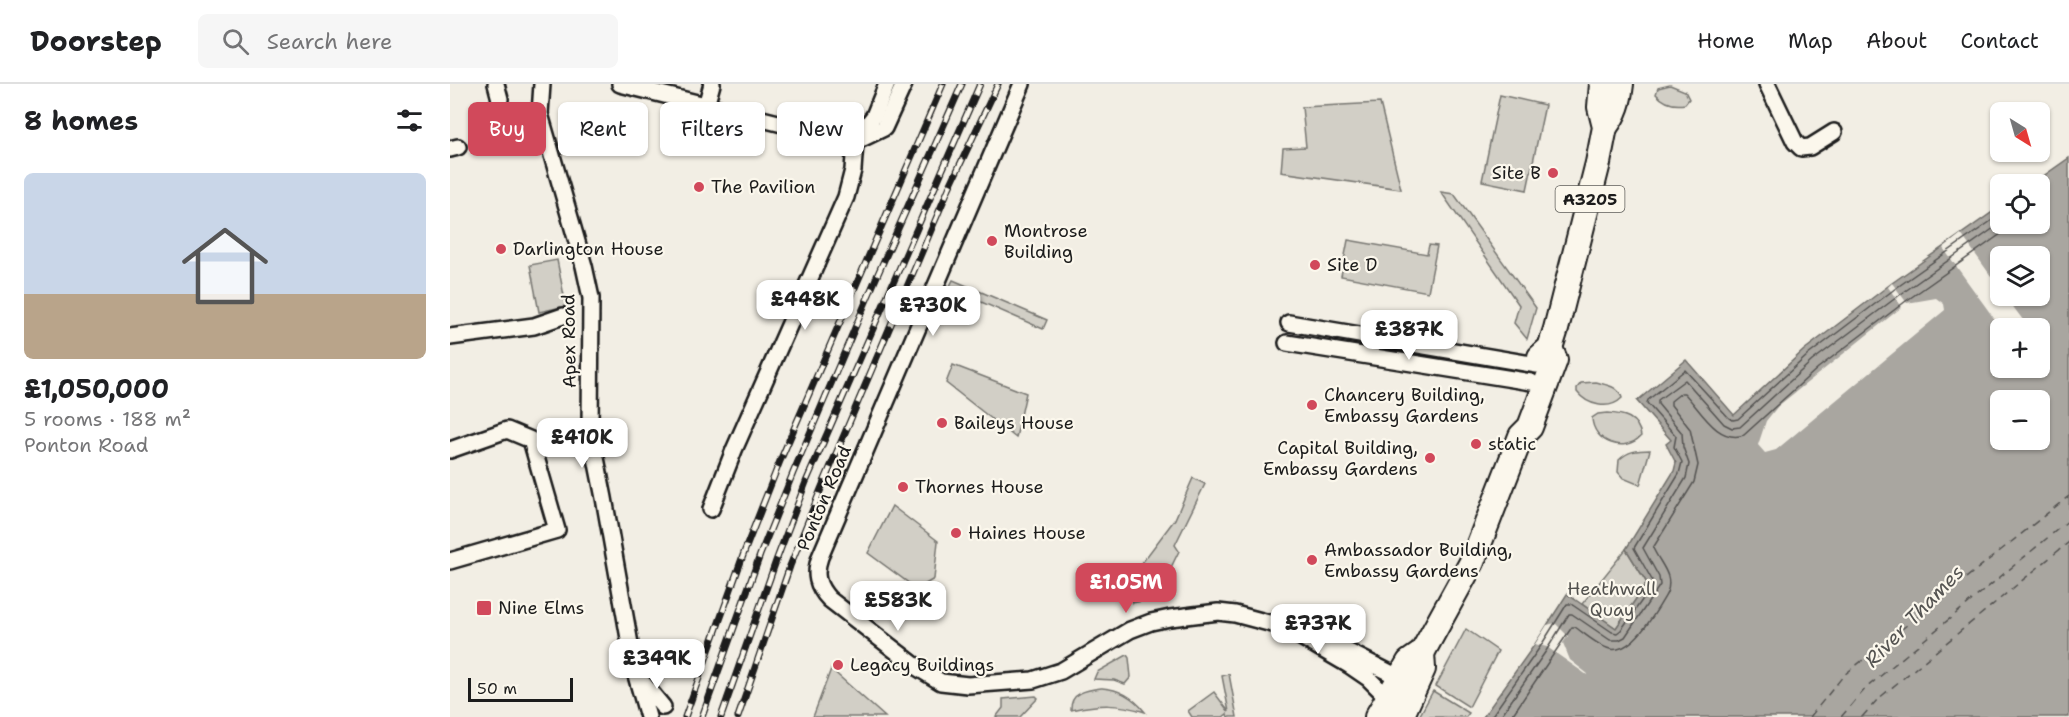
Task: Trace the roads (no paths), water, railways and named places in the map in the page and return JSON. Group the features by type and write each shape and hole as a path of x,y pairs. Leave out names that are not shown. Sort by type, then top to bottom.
{"highway":[{"name":"A3205","path":"1521,436 1519,419 1572,271 1598,163 1605,127 1600,106 1602,84"},
{"name":"A3205","path":"1605,127 1614,116 1618,106 1621,84"},
{"name":"A3205","path":"1398,700 1423,669 1422,653 1472,562 1521,436 1530,427 1534,418 1555,360 1539,365"}],"street":[{"path":"496,84 499,102"},
{"name":"Apex Road","path":"542,84 540,114 591,298 590,428 634,672 648,717"},
{"path":"621,84 676,91 698,102"},
{"path":"707,102 712,84"},
{"path":"864,129 873,116 887,84"},
{"path":"864,138 884,128 904,84"},
{"name":"Ponton Road","path":"1022,84 820,557 817,576 820,587 829,599 918,668 941,682 968,685 1034,680 1060,671 1130,630 1151,622 1202,613 1226,613 1284,627 1363,674 1398,700"},
{"path":"1767,84 1795,142 1801,147 1810,147 1834,132"},
{"path":"711,508 738,441 846,197 854,156"},
{"path":"450,338 534,326 563,316"},
{"path":"1288,323 1539,365"},
{"path":"1287,343 1539,365"},
{"path":"450,450 507,430 531,440 557,530 450,561"},
{"name":"Ponton Road","path":"1284,627 1296,627 1398,700"},
{"path":"634,672 660,712"}],"water":[{"name":"River Thames","path":"2069,158 2069,717 1483,717 1567,594 1616,628 1647,583 1626,549 1674,471 1676,463 1666,444 1671,440 1637,401 1686,360 1734,415 1804,350 1892,283 1990,214 1990,234 2050,234 2050,174 2046,174"}],"railway":[{"path":"685,717 745,550 780,461 943,84"},
{"path":"702,717 760,555 793,473 962,84"},
{"path":"721,717 806,482 980,84"},
{"path":"738,717 790,566 821,489 949,188 998,84"}],"place":[{"name":"Site B","path":"1553,173"},
{"name":"The Pavilion","path":"699,187"},
{"name":"Montrose Building","path":"992,241"},
{"name":"Darlington House","path":"501,249"},
{"name":"Site D","path":"1315,265"},
{"name":"Chancery Building, Embassy Gardens","path":"1312,405"},
{"name":"Baileys House","path":"942,423"},
{"name":"static","path":"1476,444"},
{"name":"Capital Building, Embassy Gardens","path":"1430,458"},
{"name":"Thornes House","path":"903,487"},
{"name":"Haines House","path":"956,533"},
{"name":"Ambassador Building, Embassy Gardens","path":"1312,560"},
{"name":"Nine Elms","path":"484,608"},
{"name":"Legacy Buildings","path":"838,665"}],"park label":[{"name":"Heathwall Quay","path":"1612,599"}]}
